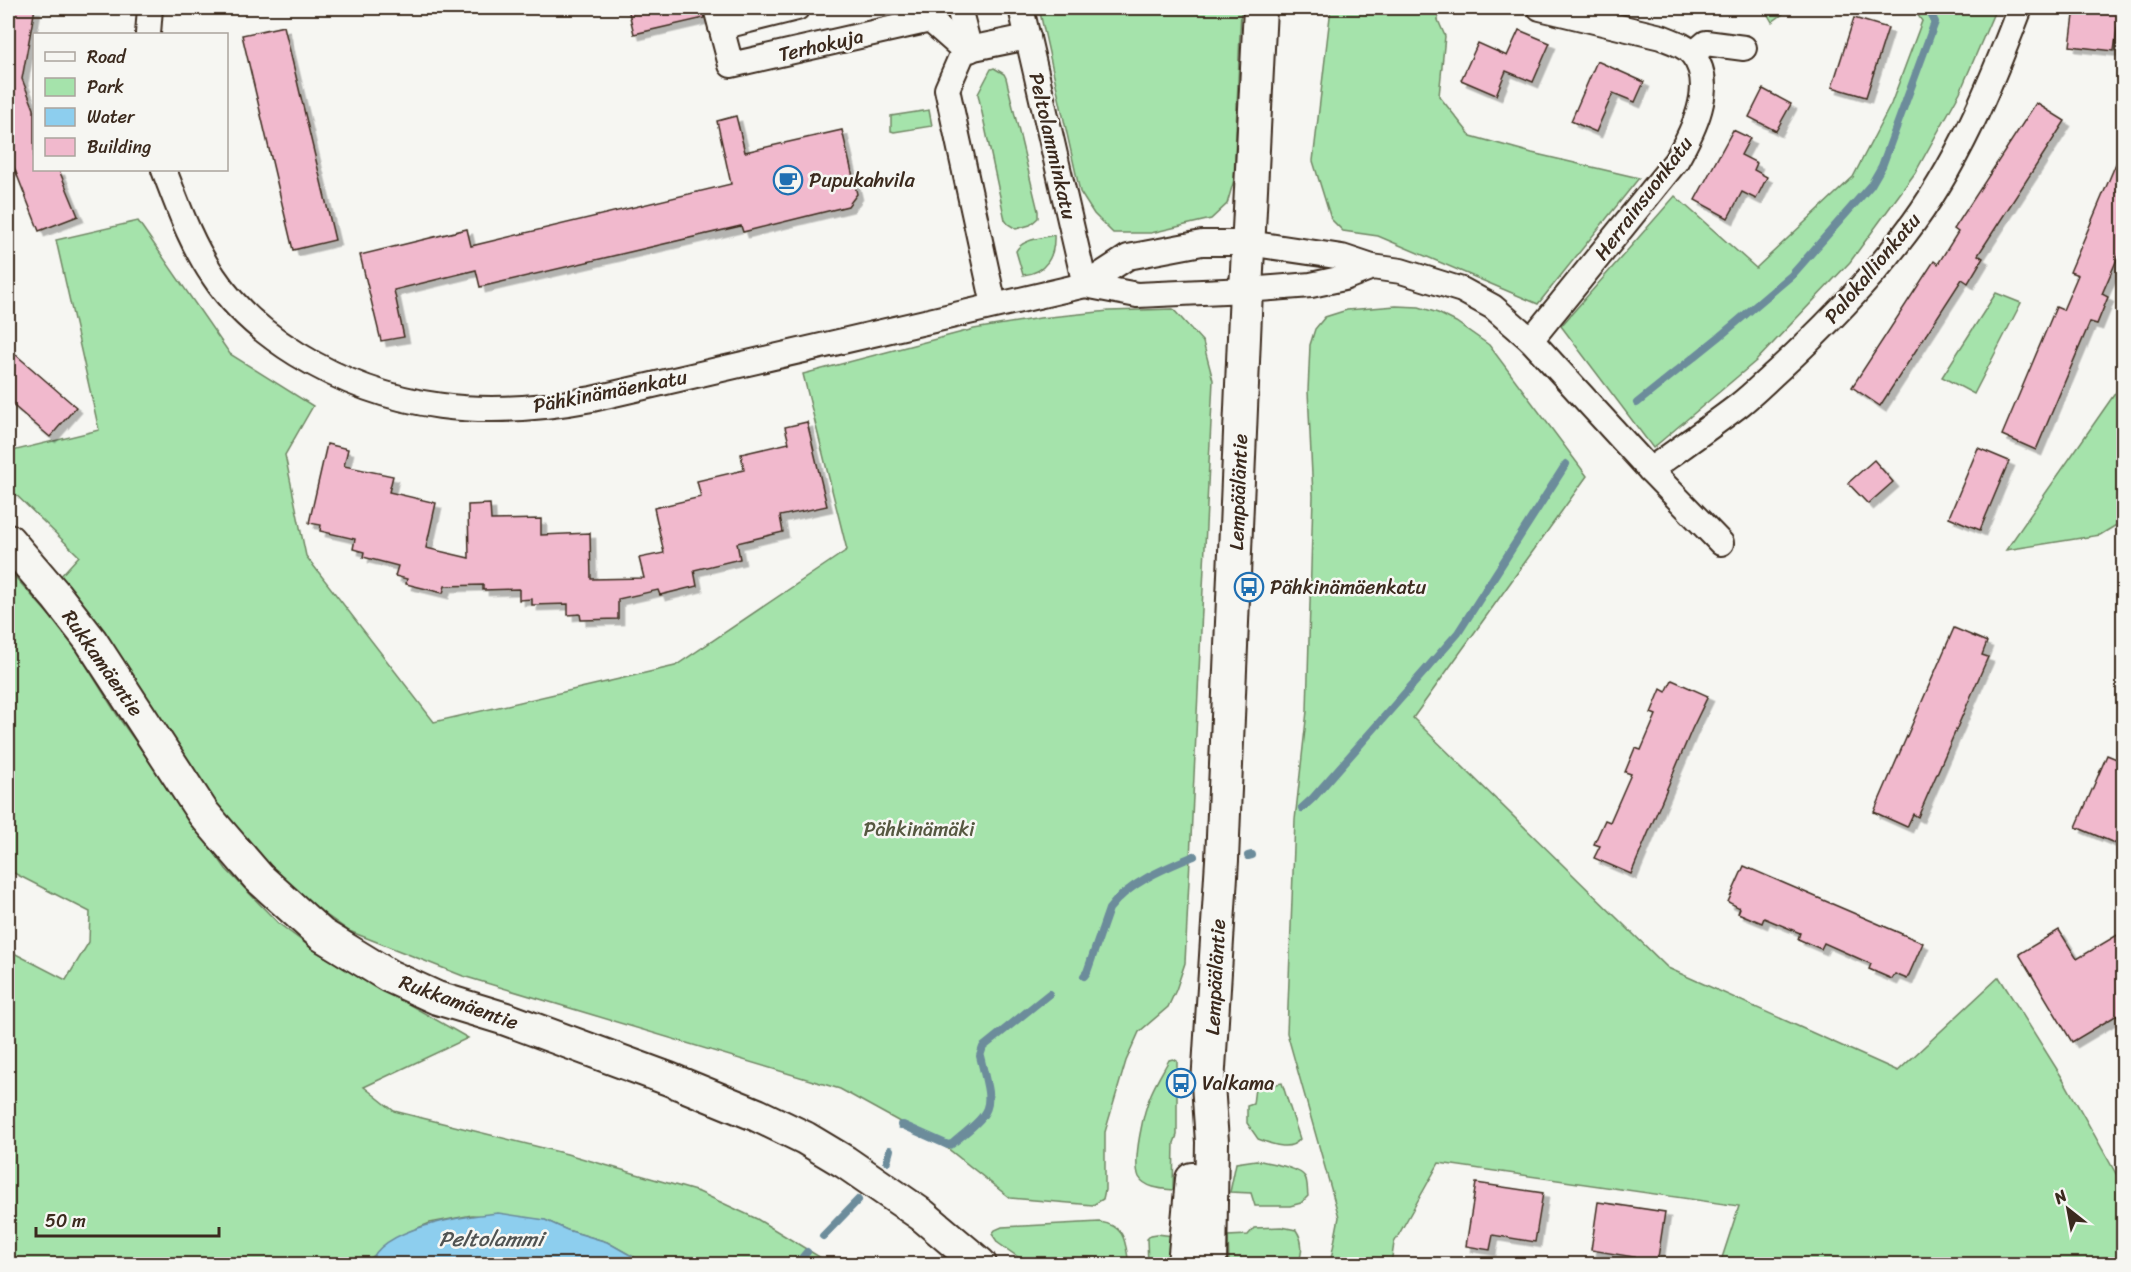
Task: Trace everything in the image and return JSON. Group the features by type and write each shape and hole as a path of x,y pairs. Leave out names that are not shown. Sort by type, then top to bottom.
{"main road":[{"name":"Lempääläntie","path":"1185,1264 1196,1150 1208,1084 1225,789 1245,290 1260,8"},
{"name":"Rukkamäentie","path":"8,540 91,641 203,813 258,877 322,934 389,976 436,998 506,1019 669,1079 757,1115 805,1138 845,1162 922,1215 980,1264"},
{"name":"Lempääläntie","path":"1208,1084 1212,1142 1210,1264"}],"street":[{"path":"147,33 150,8"},
{"path":"719,17 797,8"},
{"path":"959,8 967,50 947,89 994,305"},
{"name":"Peltolamminkatu","path":"1022,8 1085,285"},
{"path":"1540,8 1661,37 1677,43 1693,54 1706,43 1744,48"},
{"name":"Palokallionkatu","path":"1650,470 1739,405 1795,354 1838,312 1906,233 1942,178 1966,134 2020,8"},
{"name":"Terhokuja","path":"719,17 731,65 920,15 930,20 967,50"},
{"path":"967,50 1028,37"},
{"name":"Herrainsuonkatu","path":"1531,340 1676,161 1693,130 1701,105 1701,71 1693,54"},
{"name":"Pähkinämäenkatu","path":"164,171 186,228 213,277 254,322 277,341 357,386 394,398 434,405 500,409 555,406 1085,285 1128,257 1202,243 1248,243"},
{"path":"1248,243 1342,257 1372,267 1401,271 1462,290 1493,307 1531,340 1650,470 1721,543"},
{"path":"1245,290 1311,285 1344,278 1372,267"},
{"name":"Pähkinämäenkatu","path":"1085,285 1137,295 1245,290"}],"green space":[{"path":"1039,8 1241,8 1234,180 1227,204 1211,219 1151,233 1113,233 1094,214 1080,192"},
{"path":"1331,8 1438,8 1438,20 1445,36 1439,96 1471,136 1639,178 1538,304 1378,236 1343,231 1331,219 1313,161"},
{"path":"1764,8 1791,8 1772,22"},
{"path":"1913,8 1996,8 1960,92 1915,173 1850,262 1756,361 1653,448 1561,326 1675,196 1756,268 1853,177 1891,104 1922,21"},
{"path":"994,68 1006,78 1038,211 1038,218 1030,225 1016,229 1005,220 978,94 991,69"},
{"path":"929,110 932,126 891,131 891,116"},
{"name":"Pähkinämäki","path":"138,221 230,354 313,406 285,455 306,556 434,722 675,666 847,550 803,374 974,329 1040,318 1109,311 1173,309 1203,342 1213,380 1185,963 1168,1007 1139,1032 1126,1061 1105,1132 1103,1199 1093,1205 1010,1198 947,1148 840,1089 463,976 349,931 282,884 245,842 58,579 79,556 8,487 8,452 99,430 56,240"},
{"path":"1054,235 1053,250 1048,262 1038,271 1023,275 1016,251 1019,247 1033,240"},
{"path":"1996,293 2021,303 1974,394 1942,377"},
{"path":"1396,306 1419,307 1438,313 1456,322 1489,345 1587,476 1413,718 1668,968 1898,1071 1999,977 2063,1079 2119,1179 2123,1181 2123,1264 1954,1262 1949,1264 1720,1264 1739,1206 1439,1163 1394,1243 1391,1264 1330,1264 1339,1217 1287,1033 1295,820 1307,711 1313,496 1308,391 1310,345 1315,329 1325,317 1347,310"},
{"path":"2123,382 2123,521 2100,535 2006,550"},
{"path":"8,569 67,635 121,721 226,869 278,923 317,952 468,1038 364,1087 394,1111 567,1154 699,1192 757,1219 831,1264 646,1264 607,1242 567,1230 545,1220 472,1215 430,1223 406,1233 372,1257 370,1264 8,1264 8,950 66,980 89,942 90,912 8,870"},
{"path":"1169,1060 1177,1061 1177,1135 1174,1143 1173,1190 1145,1184 1139,1177 1137,1160 1142,1123 1148,1102"},
{"path":"1282,1083 1300,1139 1286,1146 1274,1145 1258,1139 1247,1123 1247,1106 1253,1104 1255,1088"},
{"path":"1256,1160 1290,1168 1302,1174 1307,1181 1308,1196 1301,1203 1290,1206 1255,1206 1251,1193 1230,1192 1236,1163"},
{"path":"1100,1222 1109,1224 1120,1231 1125,1242 1129,1264 1028,1264 998,1243 992,1234 1002,1227"},
{"path":"1282,1227 1296,1230 1299,1234 1302,1247 1299,1264 1229,1264 1228,1236 1248,1235 1254,1228"},
{"path":"1157,1234 1173,1236 1173,1264 1148,1264 1147,1239"}],"water":[{"name":"Peltolammi","path":"498,1213 545,1220 567,1230 607,1242 646,1264 370,1264 377,1251 406,1232 445,1221"}],"building":[{"path":"8,8 35,8 22,79 33,106 33,171 59,171 78,216 39,231 8,152"},
{"path":"628,8 702,8 704,18 634,34"},
{"path":"2075,8 2120,8 2114,51 2070,46"},
{"path":"1854,18 1888,28 1866,97 1832,87"},
{"path":"284,26 335,240 293,250 242,35"},
{"path":"1519,30 1550,43 1533,82 1506,71 1496,95 1461,80 1478,43 1507,56"},
{"path":"1597,61 1644,82 1635,102 1613,93 1596,132 1571,121"},
{"path":"1763,89 1791,104 1776,131 1749,117"},
{"path":"2036,103 2065,121 1978,255 1983,258 1968,283 1962,279 1880,406 1852,387 1934,261 1938,264 1958,232 1954,229"},
{"path":"736,116 745,152 842,130 857,194 848,206 743,232 741,226 480,287 476,270 394,290 404,337 381,341 360,255 467,229 471,246 731,184 717,121"},
{"path":"1733,130 1750,138 1741,155 1757,163 1754,170 1767,177 1756,199 1742,192 1728,218 1695,200"},
{"path":"2123,147 2124,243 2102,294 2108,297 2097,324 2090,322 2036,450 2002,435 2056,307 2063,310 2078,275 2070,272"},
{"path":"8,348 76,407 50,437 8,401"},
{"path":"807,422 827,506 780,516 783,532 737,543 740,559 694,570 697,586 660,595 658,590 618,599 618,619 581,620 580,614 568,615 568,604 532,605 532,599 519,600 519,589 483,590 483,585 445,586 443,593 406,584 407,579 395,576 398,566 363,557 364,552 353,549 355,539 320,531 321,525 309,523 327,444 348,449 344,466 393,476 389,492 436,503 426,548 469,558 468,505 490,504 491,520 541,519 541,535 590,533 591,579 644,578 639,558 664,553 654,508 701,497 697,481 744,470 741,454 789,443 785,427"},
{"path":"1978,448 2009,461 1980,530 1949,517"},
{"path":"1874,460 1893,482 1868,504 1848,483"},
{"path":"1954,628 1987,642 1982,655 1988,657 1918,817 1913,814 1907,827 1874,812"},
{"path":"1672,680 1708,696 1631,874 1594,858 1600,846 1594,844 1605,820 1610,822 1631,774 1625,772 1635,748 1641,750 1656,715 1651,713 1661,689 1666,692"},
{"path":"2107,755 2124,762 2124,847 2076,827"},
{"path":"1744,866 1923,943 1907,979 1895,974 1892,979 1869,969 1871,964 1824,943 1821,949 1798,939 1800,933 1764,918 1762,923 1738,913 1740,908 1728,902"},
{"path":"2059,930 2077,959 2124,931 2124,1011 2072,1042 2019,954"},
{"path":"1476,1183 1543,1193 1535,1242 1493,1235 1490,1250 1466,1246"},
{"path":"1598,1202 1665,1212 1657,1264 1632,1264 1634,1257 1591,1250"}],"waterway":[{"path":"1637,403 1792,275 1871,185 1882,166 1935,22 1928,8"},
{"path":"1302,808 1458,633 1566,464"},
{"path":"1248,856 1252,855"},
{"path":"1084,976 1109,909 1117,900 1126,891 1148,877 1194,856"},
{"path":"901,1125 948,1145 977,1123 984,1115 988,1098 980,1056 983,1047 1049,994"},
{"path":"887,1161 890,1150"},
{"path":"823,1236 858,1200"},
{"path":"797,1264 807,1252"}],"place":[{"name":"Pupukahvila","path":"788,180"},
{"name":"Pähkinämäenkatu","path":"1249,587"},
{"name":"Valkama","path":"1181,1083"}]}
